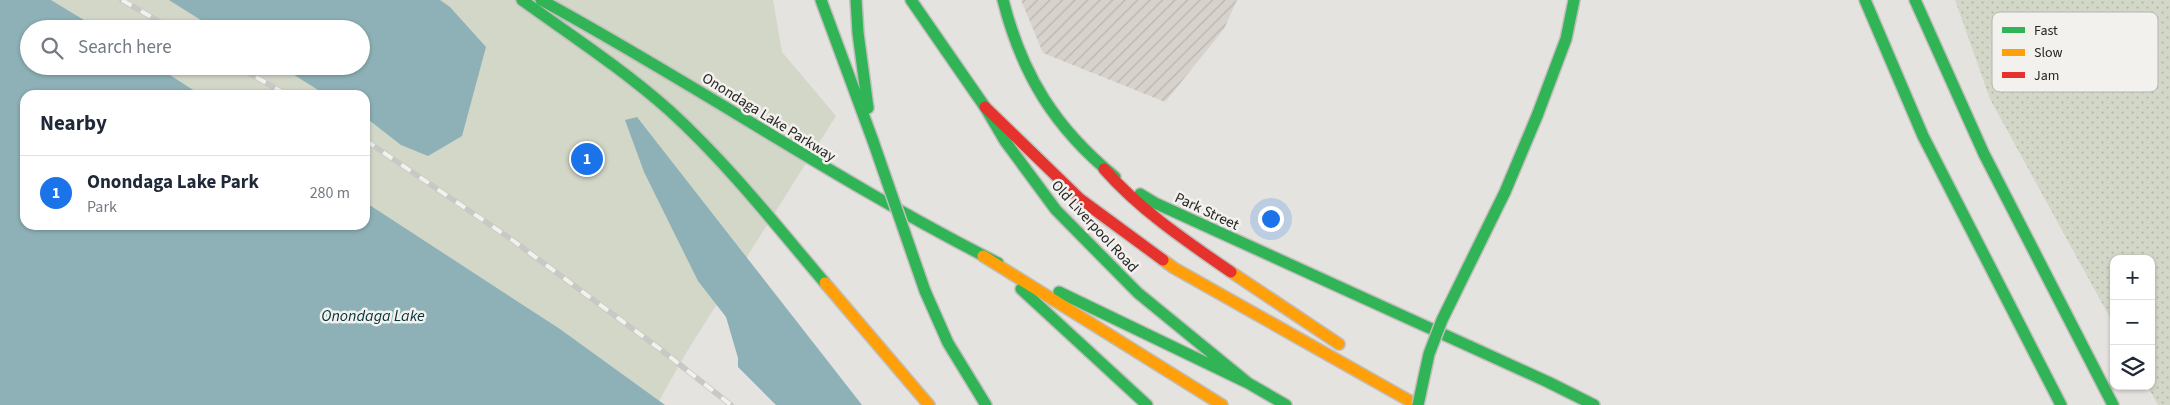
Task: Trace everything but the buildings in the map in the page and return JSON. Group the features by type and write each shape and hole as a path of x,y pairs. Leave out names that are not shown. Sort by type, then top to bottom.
{"main road":[{"path":"522,0 636,82 671,112 721,161 929,405"},
{"name":"Onondaga Lake Parkway","path":"541,0 652,62 846,182 983,256"},
{"path":"821,0 926,291 948,343 986,405"},
{"path":"856,0 858,33 873,141"},
{"name":"Old Liverpool Road","path":"911,0 985,107 1004,142 1056,210 1138,293 1248,383 1286,405"},
{"path":"991,0 1004,4"},
{"path":"985,107 1080,199 1149,252 1174,268 1418,405 1430,354 1442,320 1505,192 1537,116 1566,39 1574,0"},
{"path":"1865,0 1923,136 2061,405"},
{"path":"1915,0 1942,67 1968,123 2113,405"},
{"name":"Park Street","path":"1004,4 1015,46 1031,82 1051,113 1084,152 1104,169 1155,203 1548,382 1594,405"},
{"path":"1104,169 1120,189 1141,208 1222,266 1350,352"},
{"path":"983,256 1248,383"},
{"path":"983,256 1057,320 1147,405"},
{"path":"983,256 1222,405"},
{"path":"1375,368 1431,405"}],"shaded area":[{"path":"1021,0 1237,0 1224,29 1165,102 1043,53"}],"green space":[{"path":"51,0 773,0 782,52 836,116 686,353 659,401 560,329 370,205 370,90 193,90 170,75 370,75 370,20 84,20"},
{"path":"1955,0 2170,0 2170,405 2158,405 2149,390 2155,390 2155,255 2110,255 2110,318 1990,99"}],"water":[{"name":"Onondaga Lake","path":"0,0 51,0 84,20 20,20 20,75 170,75 193,90 20,90 20,230 370,230 370,205 560,329 665,405 0,405"},
{"path":"169,0 440,0 450,7 486,47 462,136 428,156 401,145 370,121 370,90 318,90 294,75 370,75 370,20 201,20"},
{"path":"637,117 862,405 776,405 738,367 738,358 726,317 698,281 644,172 625,120"}],"railway":[{"path":"122,0 156,20"},
{"path":"253,75 278,90"},
{"path":"370,143 511,239 660,349 731,405"}],"traffic: fast":[{"path":"522,0 616,67 670,111 731,173 825,283"},
{"path":"541,0 656,65 882,200 998,263"},
{"path":"821,0 873,141"},
{"path":"856,0 858,33 868,108"},
{"path":"911,0 985,107 1005,141 1056,210 1138,293 1248,383 1286,405"},
{"path":"1003,0 1020,52 1044,98 1075,139 1115,177"},
{"path":"1537,116 1566,39 1574,0"},
{"path":"1865,0 1923,136 2061,405"},
{"path":"1915,0 1984,154 2113,405"},
{"path":"1418,405 1429,354 1442,320 1505,192 1537,116"},
{"path":"873,141 925,291"},
{"path":"1140,194 1155,203 1548,382 1594,405"},
{"path":"1021,289 1147,405"},
{"path":"925,291 948,343 986,405"},
{"path":"1059,292 1248,383"}],"traffic: slow":[{"path":"983,256 1222,405"},
{"path":"1163,260 1417,405"},
{"path":"1231,272 1339,344"},
{"path":"825,283 929,405"}],"traffic: jam":[{"path":"985,107 1080,199 1163,260"},
{"path":"1104,169 1148,211 1231,272"}],"place":[{"name":"Onondaga Lake Park","path":"587,159"}]}
